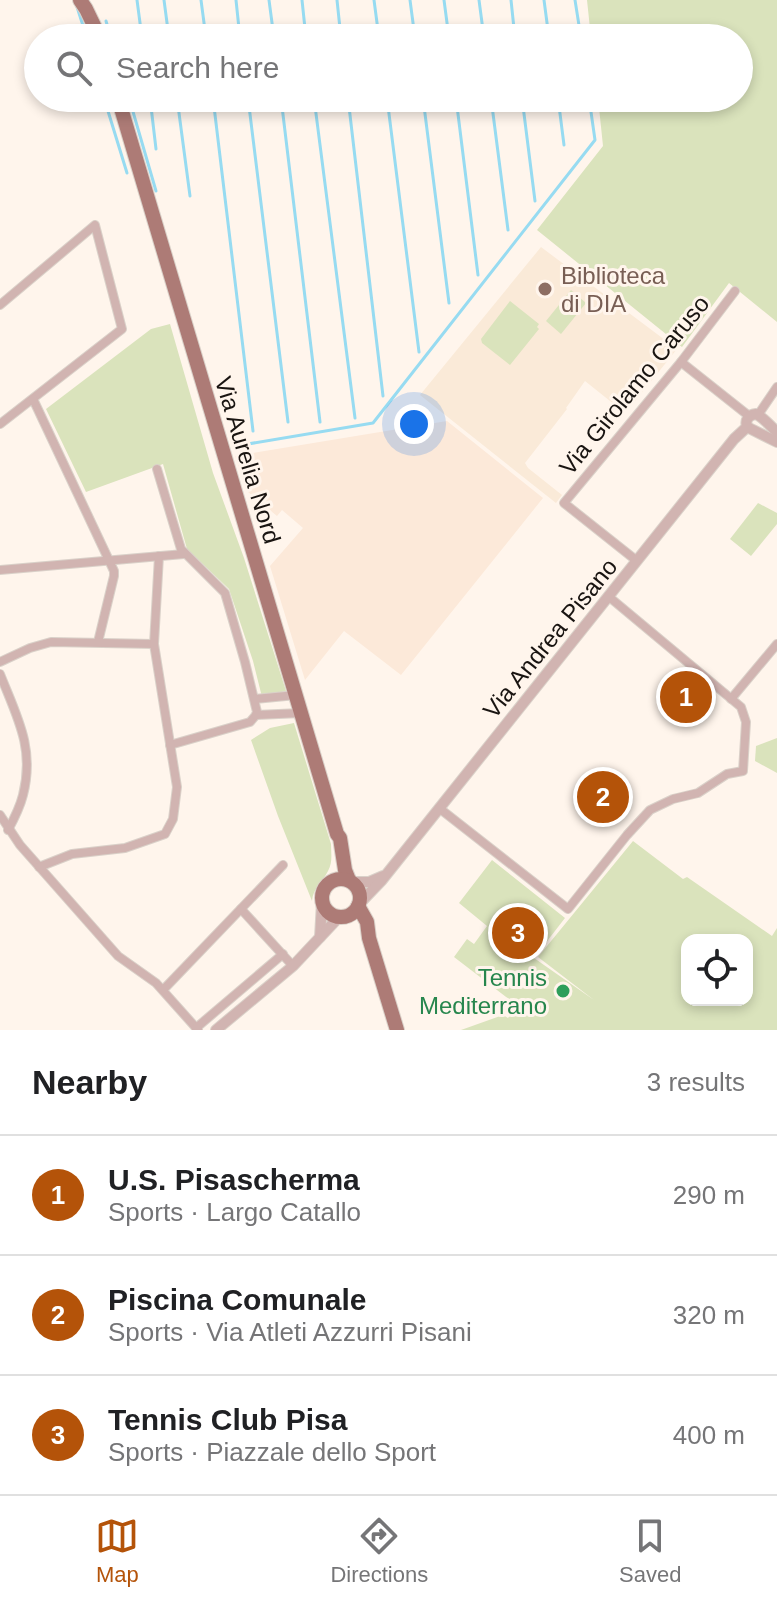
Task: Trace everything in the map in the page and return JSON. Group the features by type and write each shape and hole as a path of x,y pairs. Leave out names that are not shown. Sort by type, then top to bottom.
{"main road":[{"path":"80,0 93,24"},
{"path":"90,0 98,24"},
{"name":"Via Aurelia Nord","path":"122,112 340,838 345,870 351,881"},
{"path":"332,880 337,834"},
{"path":"369,938 357,923 327,911 322,902 323,889 332,880 341,878 351,881 359,891 359,905 367,922 397,1030"},
{"path":"342,917 352,914 359,905"}],"street":[{"path":"0,305 95,225 122,329 0,424"},
{"name":"Via Girolamo Caruso","path":"637,561 564,503 681,362 735,291"},
{"path":"681,362 776,440"},
{"path":"755,422 777,387"},
{"path":"33,399 110,560 114,576 98,642"},
{"name":"Via Andrea Pisano","path":"359,905 734,439 755,422"},
{"path":"157,469 184,554 225,593 255,699 256,715 250,722 170,745"},
{"path":"0,570 184,554"},
{"path":"39,867 72,854 125,848 165,834 173,819 177,787 154,644 159,556"},
{"path":"439,808 568,909 650,810 673,799 698,793 727,774 743,771 746,722 741,707 608,596"},
{"path":"0,662 46,643 154,644"},
{"path":"731,699 777,644"},
{"path":"0,674 26,740 27,753 23,796 8,830"},
{"path":"255,699 296,695"},
{"path":"256,715 301,713"},
{"path":"0,815 8,830 118,956 163,990 197,1029 283,954"},
{"path":"163,990 283,865"},
{"path":"351,881 369,882 384,875"},
{"path":"320,937 322,902"},
{"path":"241,909 293,966"},
{"path":"216,1030 293,966 342,917"},
{"path":"237,992 247,1004"}],"shaded area":[{"path":"541,247 677,349 632,405 626,402 620,409 585,381 525,463 562,495 556,503 420,395"},
{"path":"447,421 543,498 401,675 344,631 305,680 270,566 303,528 282,510 277,516 248,492 235,456"}],"green space":[{"path":"587,0 777,0 777,322 729,283 682,347 537,230 603,146 599,112 753,112 753,24 590,24"},
{"path":"571,290 586,303 561,334 546,321"},
{"path":"510,301 539,324 539,329 510,365 481,339"},
{"path":"170,324 213,473 244,558 286,691 262,697 229,589 187,549 163,464 86,492 46,409 151,329"},
{"path":"758,503 777,513 777,524 751,556 730,539"},
{"path":"294,723 331,844 330,868 312,901 251,740 270,728"},
{"path":"777,738 777,773 755,761 756,746"},
{"path":"633,841 683,879 687,877 772,936 777,928 777,1030 461,1030 503,1015 508,1018 518,1006 454,957 467,939 474,944 487,926 459,903 492,860 565,918 534,958 594,1000 538,957"}],"waterway":[{"path":"137,0 140,24"},
{"path":"164,0 167,24"},
{"path":"201,0 204,24"},
{"path":"236,0 239,24"},
{"path":"269,0 272,24"},
{"path":"302,0 305,24"},
{"path":"337,0 340,24"},
{"path":"374,0 377,24"},
{"path":"410,0 413,24"},
{"path":"444,0 447,24"},
{"path":"479,0 482,24"},
{"path":"511,0 514,24"},
{"path":"544,0 547,24"},
{"path":"575,0 579,24"},
{"path":"77,7 82,24"},
{"path":"108,112 127,173"},
{"path":"133,112 156,191"},
{"path":"152,112 156,149"},
{"path":"179,112 190,196"},
{"path":"215,112 253,431"},
{"path":"250,112 288,422"},
{"path":"283,112 320,422"},
{"path":"316,112 355,418"},
{"path":"350,112 383,396"},
{"path":"389,112 419,352"},
{"path":"425,112 449,303"},
{"path":"458,112 478,275"},
{"path":"493,112 508,230"},
{"path":"524,112 535,201"},
{"path":"560,112 564,145"},
{"path":"236,446 373,423 595,140 591,112"}],"place":[{"name":"Biblioteca di DIA","path":"545,289"},
{"name":"U.S. Pisascherma","path":"686,697"},
{"name":"Piscina Comunale","path":"603,797"},
{"name":"Tennis Club Pisa","path":"518,933"},
{"name":"Tennis Mediterrano","path":"563,991"}]}
